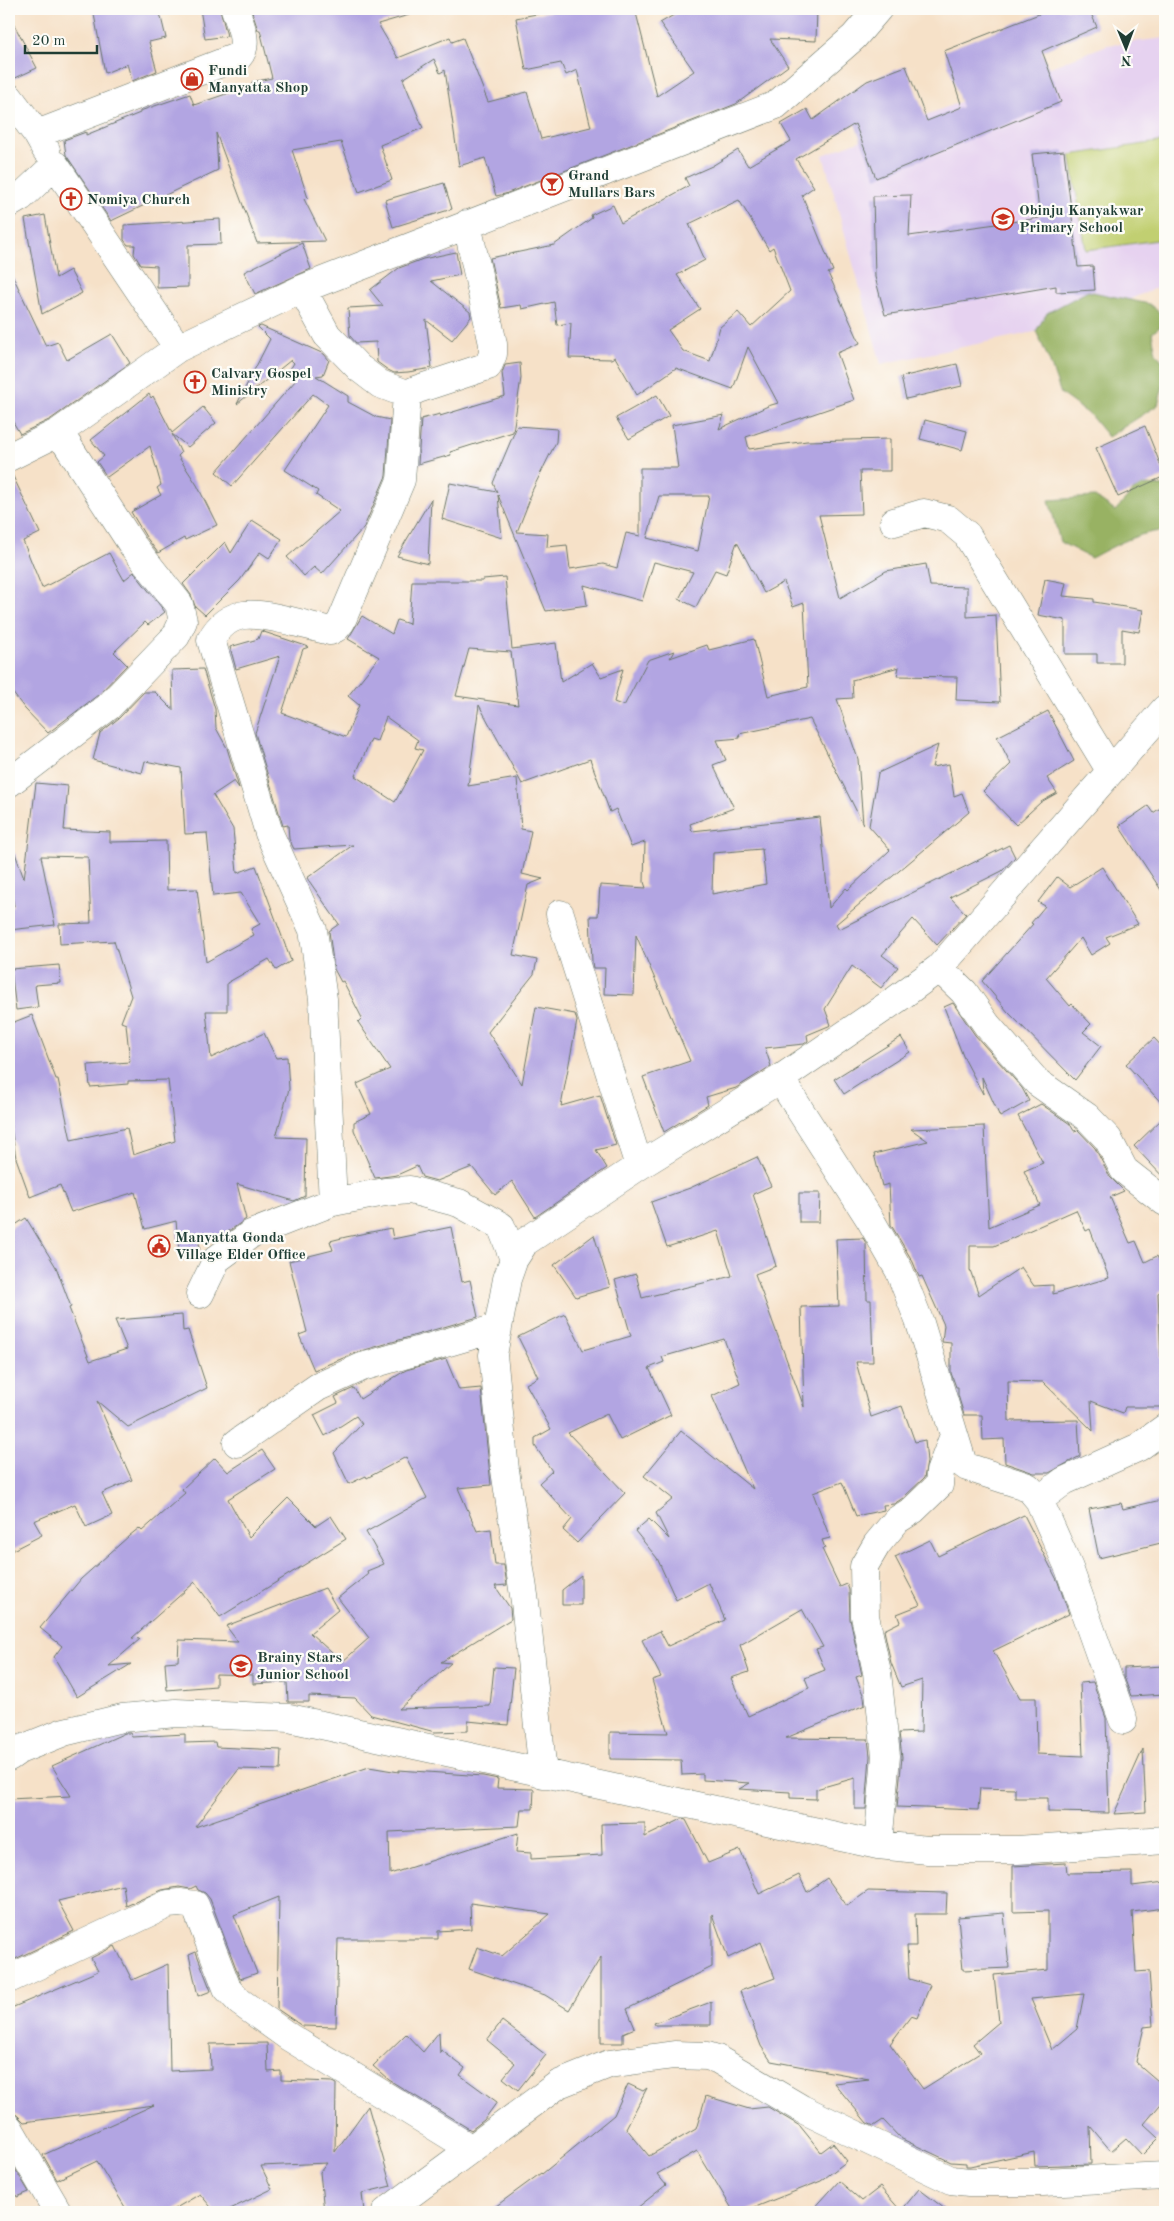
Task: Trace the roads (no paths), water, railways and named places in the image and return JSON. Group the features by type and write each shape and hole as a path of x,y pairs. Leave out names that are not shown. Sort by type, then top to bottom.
{"street":[{"path":"37,134 239,56 243,52 244,43 235,9"},
{"path":"9,457 59,432 178,348 302,289 776,105 854,37 878,9"},
{"path":"9,97 37,134 54,165 178,348"},
{"path":"9,204 21,197 54,165"},
{"path":"302,289 327,336 359,368 380,384 408,394 488,366 491,360 493,344 467,224"},
{"path":"333,1202 323,999 313,930 269,833 211,640 223,623 243,614 270,617 330,631 341,622 401,480 408,394"},
{"path":"9,783 108,707 176,636 183,621 179,604 134,546 59,432"},
{"path":"894,522 924,513 948,519 967,535 1110,770"},
{"path":"543,1774 525,1602 501,1432 493,1355 507,1279 514,1260 525,1242 639,1166 780,1079 939,968 1165,709"},
{"path":"560,914 639,1166"},
{"path":"939,968 964,992 998,1039 1037,1082 1087,1117 1108,1139 1124,1170 1165,1202"},
{"path":"780,1079 871,1221 899,1270 920,1323 960,1459 967,1467 1028,1487 1040,1500 1069,1568 1123,1720"},
{"path":"200,1294 217,1259 232,1246 252,1234 333,1202 385,1192 410,1190 451,1200 501,1226 514,1260"},
{"path":"237,1443 318,1387 362,1367 497,1328"},
{"path":"1040,1500 1064,1481 1139,1447 1165,1428"},
{"path":"878,1845 886,1756 877,1672 865,1616 864,1566 877,1544 897,1520 913,1510 939,1485 940,1472 953,1438"},
{"path":"9,1757 19,1750 64,1732 122,1718 176,1713 289,1718 878,1845 928,1850 1017,1850 1165,1840"},
{"path":"9,1979 168,1904 180,1902 195,1906 227,1988 240,2002 289,2037 470,2148"},
{"path":"386,2212 559,2084 609,2064 674,2055 707,2056 717,2060 802,2110 950,2180 969,2182 1043,2182 1165,2176"},
{"path":"9,2128 58,2212"}],"place":[{"name":"Fundi Manyatta Shop","path":"192,79"},
{"name":"Grand Mullars Bars","path":"552,184"},
{"name":"Nomiya Church","path":"71,199"},
{"name":"Obinju Kanyakwar Primary School","path":"1003,219"},
{"name":"Calvary Gospel Ministry","path":"195,382"},
{"name":"Manyatta Gonda Village Elder Office","path":"159,1246"},
{"name":"Brainy Stars Junior School","path":"241,1666"}]}
